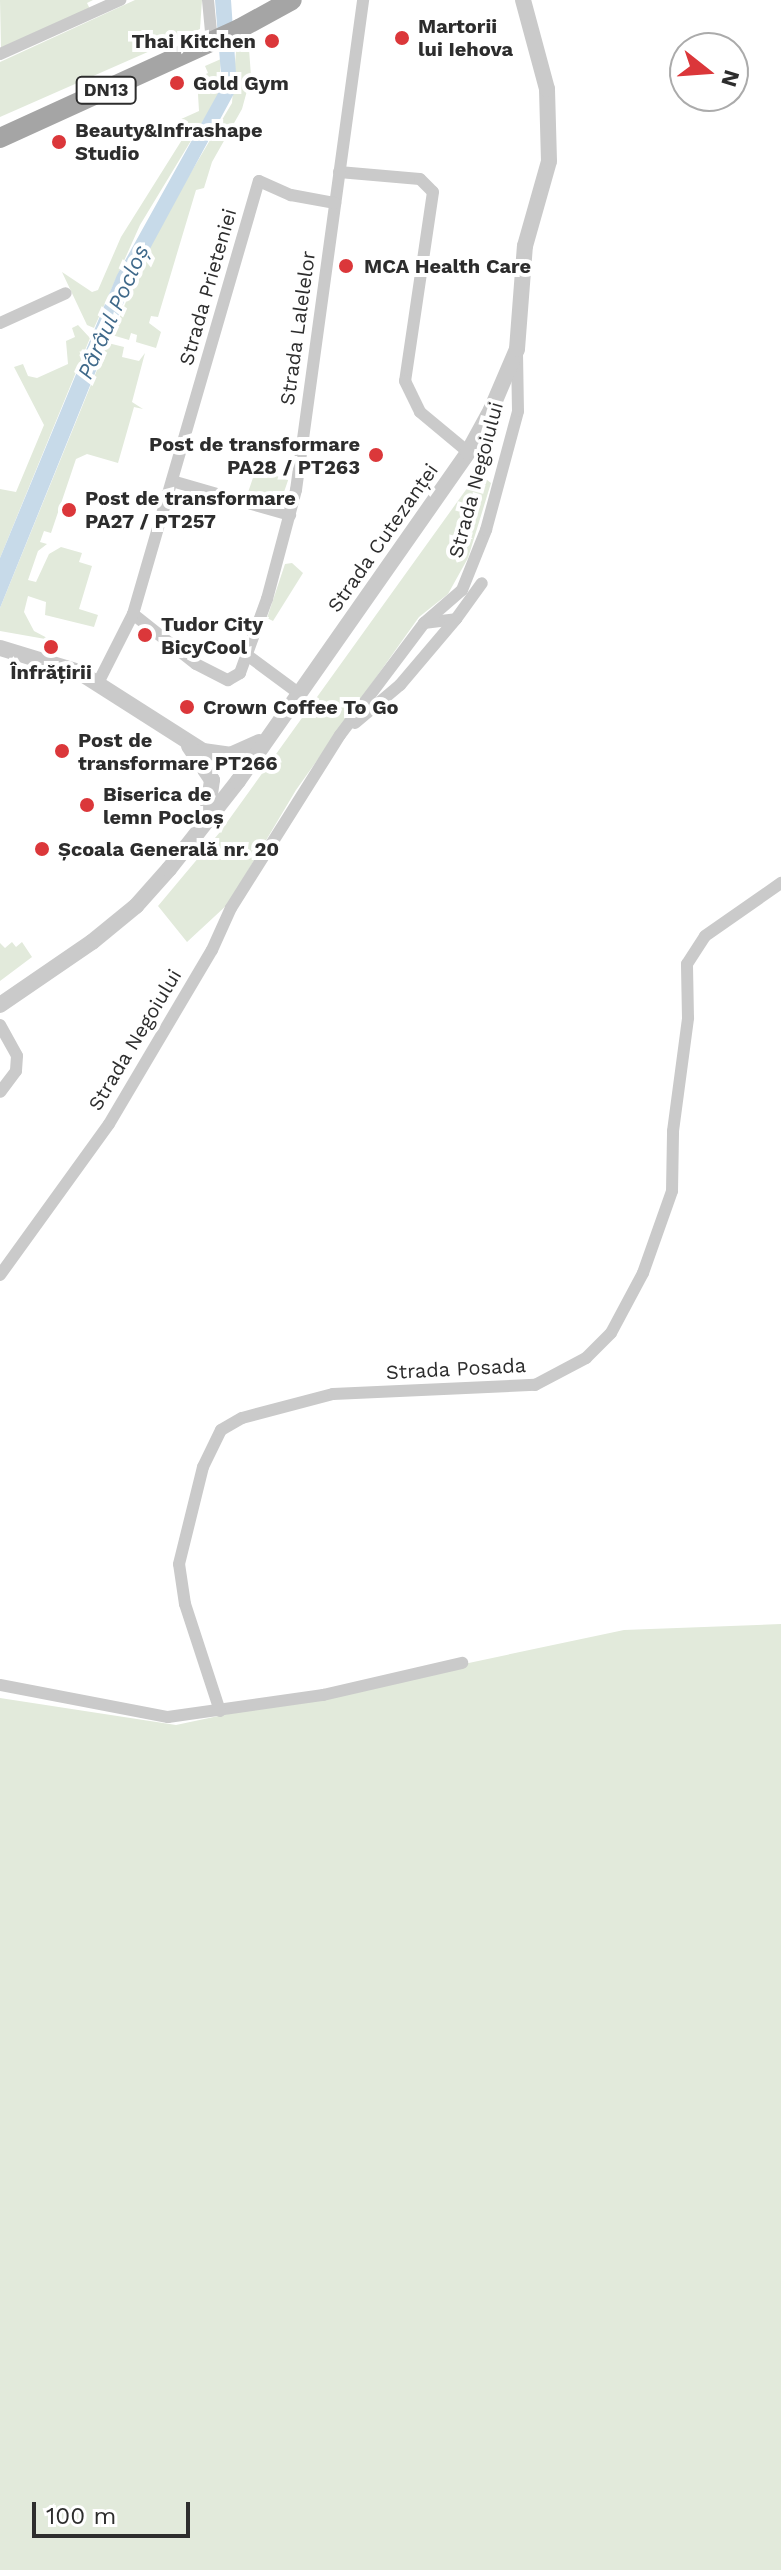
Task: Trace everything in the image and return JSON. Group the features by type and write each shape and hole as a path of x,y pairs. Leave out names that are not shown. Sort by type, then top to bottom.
{"main road":[{"name":"DN13","path":"0,138 212,42 292,0"}],"street":[{"path":"0,54 120,0"},
{"path":"208,0 212,42"},
{"name":"Strada Lalelelor","path":"247,655 290,515 363,0"},
{"name":"Strada Negoiului","path":"0,1275 109,1124 249,879 341,734 424,623 462,590 474,567 518,411 520,274 549,161 551,123 523,0"},
{"path":"339,172 420,179 433,192 405,381 420,412 468,452"},
{"name":"Strada Prieteniei","path":"98,683 133,614 259,181 291,195 335,203"},
{"path":"0,323 66,293"},
{"name":"Strada Cutezanței","path":"0,1005 136,906 205,821 468,452 517,349"},
{"path":"172,481 290,515"},
{"name":"Strada Negoiului","path":"341,734 400,685 482,583"},
{"path":"133,614 196,664 228,680 240,673 247,655 297,692 242,783 205,821"},
{"path":"424,623 456,619"},
{"path":"0,648 51,661 98,683 185,742 225,755 241,766 237,780 225,787 210,775 185,742"},
{"path":"210,775 225,755 263,740"},
{"name":"Strada Cutezanței","path":"205,821 210,775"},
{"name":"Strada Posada","path":"220,1711 185,1604 179,1564 203,1467 221,1430 242,1418 333,1394 535,1385 586,1358 611,1333 643,1273 672,1191 688,1018 687,964 705,936 781,883"},
{"path":"0,1025 17,1056 16,1071 0,1092"},
{"path":"0,1685 156,1716 220,1711 323,1695 462,1663"}],"green space":[{"path":"0,0 93,0 87,3 91,11 1,48"},
{"path":"135,0 202,0 200,29 0,117 0,62"},
{"path":"249,49 251,76 242,109 212,162 204,188 196,190 158,317 151,316 149,323 161,332 156,348 136,342 137,335 131,333 129,340 112,335 155,233 232,103 236,51"},
{"path":"221,59 218,96 140,225 94,328 87,325 62,272 92,292 98,290 121,237 185,135 179,120 199,111 197,78 208,73 205,66"},
{"path":"78,325 90,338 0,558 0,489 16,492 44,425 14,367 23,364 28,376 37,378 68,364 66,341 75,337 72,328"},
{"path":"108,343 124,347 122,357 139,361 145,353 132,402 143,409 134,407 118,463 87,454 76,459 51,533 44,531 40,542 47,544 38,551 28,580 36,582 49,554 61,547 82,553 79,562 92,566 79,609 98,615 94,627 45,615 46,602 28,596 24,612 34,631 51,640 0,631 0,608"},
{"path":"256,469 288,480 279,507 247,496"},
{"path":"478,473 491,483 468,558 448,594 419,617 296,790 228,904 187,942 158,906 220,832"},
{"path":"292,563 303,573 273,621 267,618 285,564"},
{"path":"12,942 16,947 22,942 32,957 0,981 0,943 5,948"},
{"path":"781,1624 781,2570 0,2570 0,1698 176,1725 624,1630"}],"water":[{"name":"Pârâul Pocloș","path":"215,0 231,0 237,88 132,282 0,608 0,558 117,275 222,86"}],"place":[{"name":"Martorii lui Iehova","path":"402,38"},
{"name":"Thai Kitchen","path":"272,41"},
{"name":"Gold Gym","path":"177,83"},
{"name":"Beauty&Infrashape Studio","path":"59,142"},
{"name":"MCA Health Care","path":"346,266"},
{"name":"Post de transformare PA28 / PT263","path":"376,455"},
{"name":"Post de transformare PA27 / PT257","path":"69,510"},
{"name":"Tudor City BicyCool","path":"145,635"},
{"name":"Înfrățirii","path":"51,647"},
{"name":"Crown Coffee To Go","path":"187,707"},
{"name":"Post de transformare PT266","path":"62,751"},
{"name":"Biserica de lemn Pocloș","path":"87,805"},
{"name":"Școala Generală nr. 20","path":"42,849"}]}
